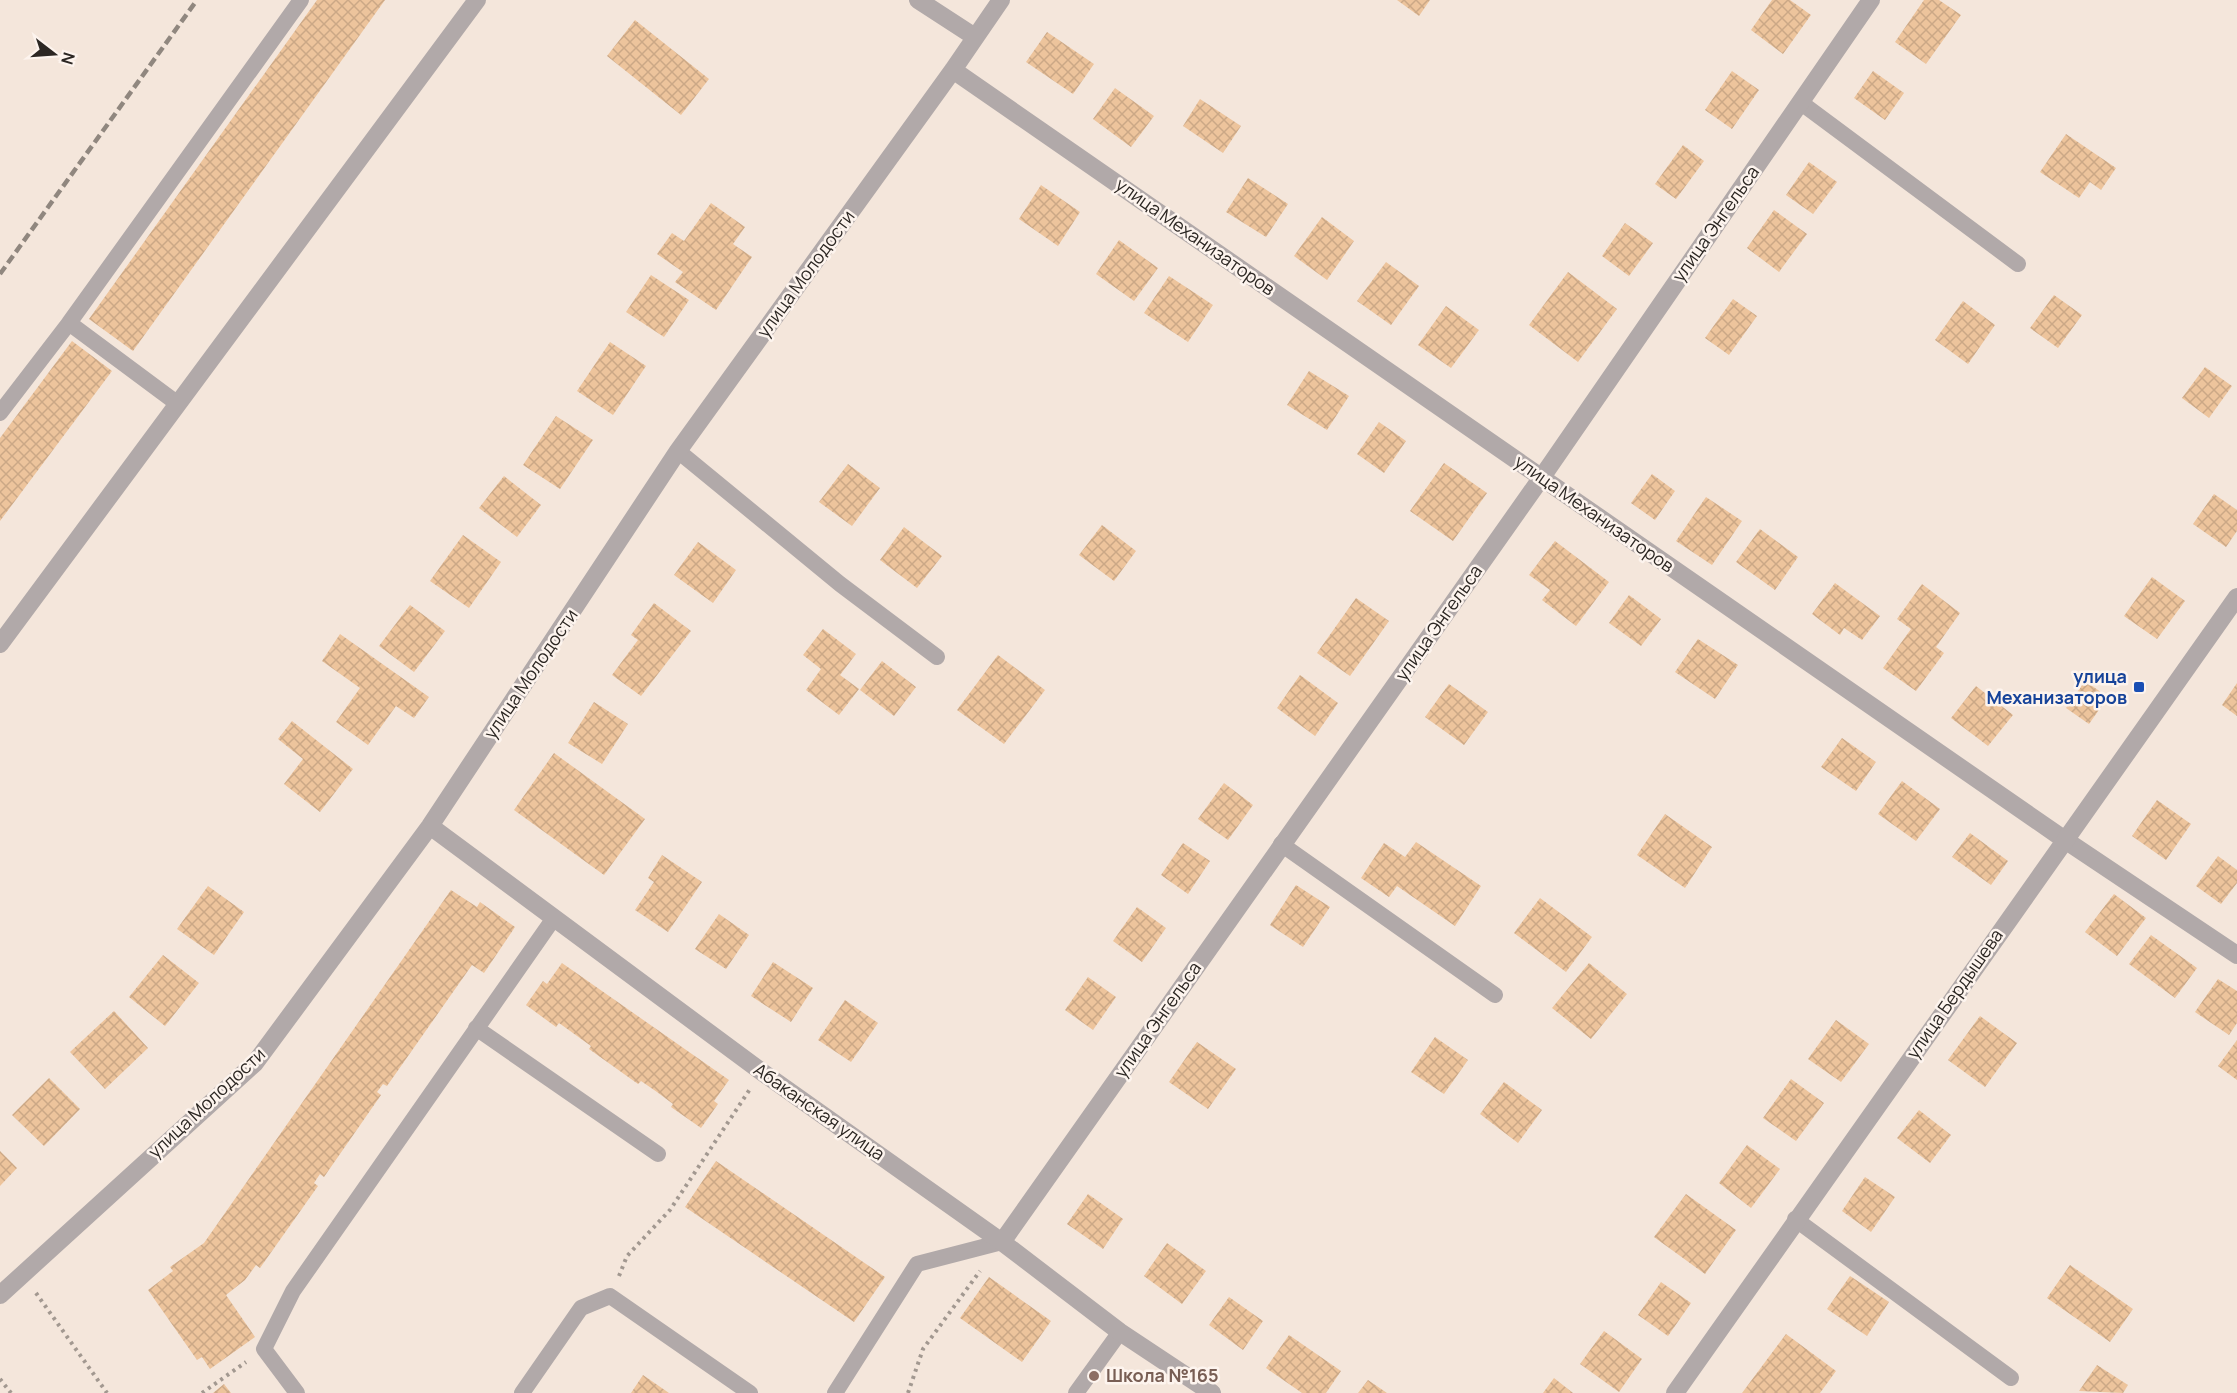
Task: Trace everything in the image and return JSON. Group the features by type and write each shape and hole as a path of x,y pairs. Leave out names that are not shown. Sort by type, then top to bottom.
{"street":[{"path":"0,644 477,0"},
{"path":"918,0 975,37"},
{"name":"улица Молодости","path":"0,1294 255,1063 430,826 678,451 954,70 1001,0"},
{"name":"улица Энгельса","path":"1002,1242 1542,477 1871,0"},
{"name":"улица Механизаторов","path":"954,70 2065,840 2237,955"},
{"name":"улица Бердышева","path":"1675,1393 2237,597"},
{"name":"Абаканская улица","path":"430,826 762,1072 1002,1242 1120,1332 1212,1393"}],"lane":[{"path":"0,413 69,323 301,0"},
{"path":"1800,102 2018,264"},
{"path":"69,323 178,404"},
{"path":"678,451 840,584 937,657"},
{"path":"1281,844 1495,995"},
{"path":"297,1393 264,1349 293,1291 554,918"},
{"path":"476,1028 658,1154"},
{"path":"1796,1219 2011,1378"},
{"path":"835,1393 917,1264 1002,1242"},
{"path":"522,1393 581,1308 610,1296 750,1393"},
{"path":"1076,1393 1120,1332"}],"path":[{"path":"610,1296 627,1256 670,1210 762,1072"},
{"path":"908,1393 923,1349 1002,1242"},
{"path":"21,1273 106,1393"},
{"path":"202,1393 264,1349"},
{"path":"0,1379 11,1393"}],"building":[{"path":"317,0 385,0 133,351 89,319"},
{"path":"1397,0 1430,0 1419,16"},
{"path":"1772,0 1790,0 1811,15 1783,54 1751,30"},
{"path":"1924,0 1939,0 1961,15 1926,64 1895,42"},
{"path":"635,20 709,79 681,115 607,56"},
{"path":"1047,32 1094,64 1073,94 1026,62"},
{"path":"1732,71 1759,90 1732,129 1705,110"},
{"path":"1873,71 1904,93 1885,120 1854,98"},
{"path":"1115,88 1154,116 1131,147 1093,119"},
{"path":"1200,99 1241,126 1223,153 1183,126"},
{"path":"2066,134 2116,168 2101,190 2090,182 2079,198 2040,172"},
{"path":"1683,145 1704,161 1676,199 1655,184"},
{"path":"1809,162 1837,182 1813,214 1786,195"},
{"path":"1248,178 1288,204 1266,237 1226,212"},
{"path":"1041,185 1080,212 1058,246 1019,219"},
{"path":"711,203 745,227 733,244 752,257 716,310 675,282 683,272 657,254 672,233 684,241"},
{"path":"1774,210 1807,234 1779,272 1747,248"},
{"path":"1322,217 1354,241 1327,280 1294,256"},
{"path":"1625,223 1653,243 1629,276 1602,256"},
{"path":"1119,240 1158,268 1134,301 1096,274"},
{"path":"1386,262 1419,286 1391,325 1357,301"},
{"path":"1568,272 1617,309 1578,362 1529,325"},
{"path":"651,275 689,300 664,337 626,312"},
{"path":"1169,276 1213,305 1188,342 1144,313"},
{"path":"2054,295 2082,315 2058,348 2030,328"},
{"path":"1733,299 1757,316 1729,355 1705,338"},
{"path":"1963,301 1995,325 1968,364 1935,340"},
{"path":"1446,306 1479,330 1451,368 1418,345"},
{"path":"72,341 112,371 0,521 0,438"},
{"path":"610,342 646,366 613,415 577,391"},
{"path":"2205,367 2232,386 2209,418 2182,398"},
{"path":"1309,371 1349,396 1327,430 1287,405"},
{"path":"556,416 593,440 560,489 523,465"},
{"path":"1379,422 1406,441 1384,473 1357,454"},
{"path":"1444,463 1487,493 1453,541 1410,511"},
{"path":"848,464 880,488 852,526 819,502"},
{"path":"1652,474 1675,491 1655,520 1631,503"},
{"path":"504,476 541,505 517,537 479,508"},
{"path":"2214,494 2237,510 2237,531 2226,547 2193,524"},
{"path":"1706,497 1742,521 1712,565 1676,541"},
{"path":"1102,525 1136,551 1114,581 1079,555"},
{"path":"904,527 942,556 917,588 880,560"},
{"path":"1760,529 1798,557 1775,590 1736,562"},
{"path":"463,535 501,562 469,608 430,581"},
{"path":"1555,541 1609,582 1576,626 1542,600 1550,590 1529,575"},
{"path":"698,542 736,570 713,603 674,575"},
{"path":"2152,577 2185,601 2157,639 2124,616"},
{"path":"1835,583 1880,616 1862,640 1844,628 1840,635 1812,614"},
{"path":"1922,584 1960,613 1936,647 1944,653 1916,691 1883,668 1911,629 1897,619"},
{"path":"1629,595 1661,619 1641,646 1609,623"},
{"path":"1356,598 1389,621 1350,676 1317,653"},
{"path":"654,603 691,631 641,696 612,675 638,640 631,635"},
{"path":"410,605 445,631 414,672 379,646"},
{"path":"823,629 856,654 840,675 859,689 839,715 806,690 821,669 803,655"},
{"path":"340,634 429,697 414,718 396,706 368,745 336,722 360,688 322,661"},
{"path":"1698,639 1738,665 1715,699 1675,672"},
{"path":"998,655 1045,690 1004,744 957,710"},
{"path":"882,661 916,687 894,716 860,690"},
{"path":"1300,675 1338,703 1315,736 1277,708"},
{"path":"2085,681 2108,697 2089,724 2066,708"},
{"path":"2237,683 2237,716 2222,705"},
{"path":"1449,684 1488,712 1464,745 1425,717"},
{"path":"1976,686 2013,715 1988,746 1951,718"},
{"path":"594,702 628,724 602,764 568,743"},
{"path":"292,721 353,769 320,812 284,784 303,759 278,739"},
{"path":"1842,738 1876,762 1856,791 1821,767"},
{"path":"554,753 645,819 604,875 514,810"},
{"path":"1902,781 1940,809 1916,841 1878,814"},
{"path":"1224,783 1253,805 1228,840 1198,819"},
{"path":"2157,800 2191,824 2166,860 2132,836"},
{"path":"1665,814 1712,847 1685,888 1637,855"},
{"path":"1970,833 2008,861 1991,885 1952,857"},
{"path":"1416,842 1481,886 1455,926 1397,886 1389,897 1361,878 1384,843 1405,857"},
{"path":"1183,843 1210,861 1188,894 1161,875"},
{"path":"662,855 702,882 668,932 635,910 654,882 648,878"},
{"path":"2218,856 2237,870 2237,883 2221,904 2196,886"},
{"path":"1296,885 1330,907 1303,947 1270,925"},
{"path":"208,886 244,912 214,955 177,929"},
{"path":"451,890 477,907 480,902 515,927 484,973 472,965 387,1086 383,1084 377,1092 381,1095 324,1177 320,1174 314,1183 318,1186 260,1268 256,1265 245,1280 226,1295 255,1337 210,1369 202,1357 197,1360 148,1290 173,1271 170,1267 204,1243"},
{"path":"2114,894 2146,918 2117,956 2085,932"},
{"path":"1540,898 1592,937 1566,972 1514,933"},
{"path":"1137,907 1166,928 1142,962 1113,941"},
{"path":"719,914 749,935 726,969 695,949"},
{"path":"2151,935 2197,968 2175,998 2129,964"},
{"path":"163,955 199,983 165,1026 129,997"},
{"path":"773,962 813,988 791,1022 751,996"},
{"path":"562,963 729,1080 714,1101 718,1104 701,1128 671,1107 673,1104 657,1092 641,1081 638,1084 589,1049 591,1046 559,1023 556,1027 526,1005 543,981 547,984"},
{"path":"1589,963 1627,994 1591,1039 1552,1008"},
{"path":"1088,977 1116,997 1093,1030 1065,1010"},
{"path":"2218,979 2237,991 2237,1023 2229,1035 2195,1012"},
{"path":"845,1000 878,1023 851,1062 818,1040"},
{"path":"114,1011 148,1048 105,1089 70,1052"},
{"path":"1980,1016 2017,1043 1985,1087 1948,1060"},
{"path":"1836,1020 1869,1044 1841,1082 1808,1059"},
{"path":"1435,1037 1468,1060 1444,1094 1411,1072"},
{"path":"2237,1040 2237,1080 2218,1066"},
{"path":"1197,1042 1236,1069 1208,1109 1169,1082"},
{"path":"49,1078 80,1109 44,1146 12,1115"},
{"path":"1791,1079 1824,1103 1796,1141 1763,1118"},
{"path":"1504,1082 1542,1110 1518,1143 1480,1114"},
{"path":"1919,1110 1951,1135 1930,1163 1897,1138"},
{"path":"1747,1145 1780,1169 1751,1208 1719,1183"},
{"path":"0,1151 17,1168 0,1186"},
{"path":"716,1161 885,1277 854,1322 685,1207"},
{"path":"1865,1177 1895,1197 1871,1232 1842,1211"},
{"path":"1088,1194 1123,1219 1103,1249 1067,1224"},
{"path":"1686,1194 1736,1230 1705,1274 1654,1237"},
{"path":"1167,1243 1206,1271 1182,1304 1144,1276"},
{"path":"2070,1265 2133,1309 2110,1342 2047,1298"},
{"path":"1850,1276 1889,1302 1867,1336 1827,1309"},
{"path":"989,1277 1051,1321 1022,1362 960,1318"},
{"path":"1661,1282 1691,1303 1668,1336 1638,1315"},
{"path":"1229,1297 1263,1321 1243,1350 1209,1325"},
{"path":"1604,1331 1642,1359 1619,1392 1580,1364"},
{"path":"1786,1334 1836,1371 1820,1393 1742,1393"},
{"path":"1289,1335 1341,1371 1326,1393 1302,1393 1266,1368"},
{"path":"2097,1365 2128,1385 2123,1393 2079,1391"},
{"path":"643,1375 669,1393 631,1393"},
{"path":"1554,1378 1573,1393 1543,1393"},
{"path":"1368,1380 1387,1393 1358,1393"},
{"path":"224,1384 231,1393 213,1393"}],"railway":[{"path":"0,274 197,0"}],"place":[{"name":"улица Механизаторов","path":"2139,687"},
{"name":"Школа №165","path":"1094,1376"}]}
